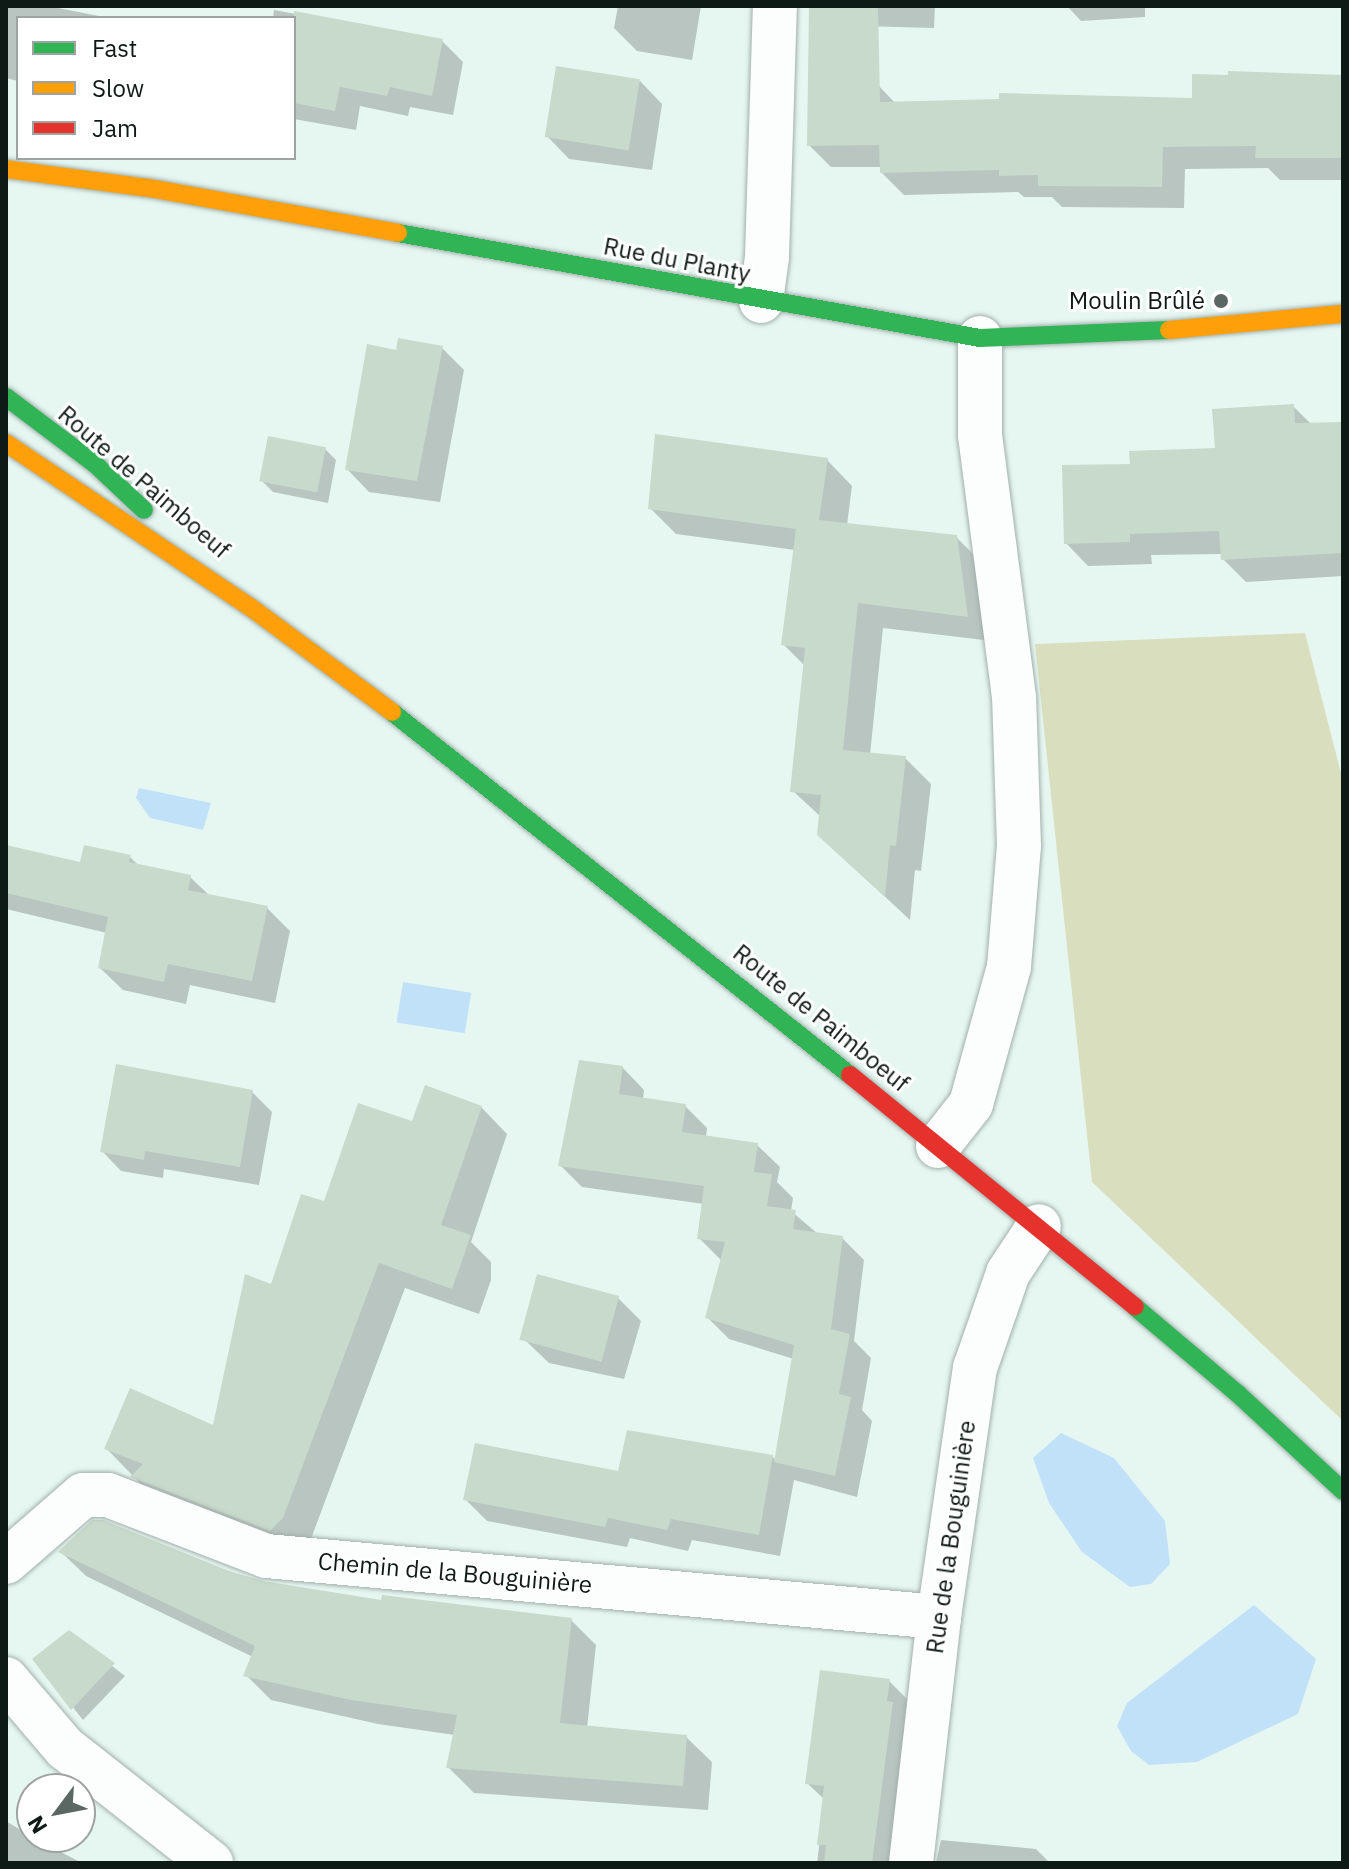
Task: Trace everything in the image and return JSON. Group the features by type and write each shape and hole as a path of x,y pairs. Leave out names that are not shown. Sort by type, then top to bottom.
{"street":[{"path":"761,301 767,257 775,6"},
{"name":"Rue du Planty","path":"6,169 165,190 761,301 980,338 1211,328 1343,314"},
{"path":"938,1146 971,1104 1009,967 1019,846 1014,697 980,435 980,338"},
{"name":"Route de Paimboeuf","path":"6,397 95,464 249,606"},
{"name":"Route de Paimboeuf","path":"6,443 249,606 462,764 735,979 1039,1226 1238,1394 1343,1491"},
{"name":"Rue de la Bouguinière","path":"911,1863 939,1617 975,1368 1008,1273 1039,1226"},
{"name":"Chemin de la Bouguinière","path":"6,1562 83,1495 108,1495 266,1556 939,1617"},
{"path":"6,1679 65,1748 211,1863"}],"green space":[{"path":"1305,633 1343,781 1343,1421 1092,1182 1035,644"}],"water":[{"path":"139,788 211,803 203,830 150,818 136,798"},
{"path":"403,982 471,993 465,1033 397,1022"},
{"path":"1061,1433 1114,1458 1165,1521 1170,1564 1151,1584 1130,1587 1082,1552 1049,1503 1033,1458"},
{"path":"1254,1605 1316,1659 1298,1714 1197,1762 1149,1765 1131,1751 1117,1726 1127,1703"}],"building":[{"path":"809,6 878,6 880,102 999,99 999,93 1192,98 1192,74 1228,75 1228,71 1343,75 1343,158 1255,158 1256,146 1163,147 1162,187 1038,186 1038,175 999,176 999,170 880,173 879,145 807,146"},
{"path":"294,11 443,39 432,96 390,87 387,96 340,87 335,111 296,103"},
{"path":"556,66 640,79 629,150 545,137"},
{"path":"398,338 443,346 417,481 345,470 367,344 396,350"},
{"path":"1294,404 1295,423 1343,422 1343,553 1221,560 1219,531 1130,534 1130,542 1064,544 1062,465 1130,464 1129,451 1215,448 1212,409"},
{"path":"655,434 828,458 819,520 957,535 968,617 858,603 843,750 906,756 896,846 890,845 885,897 817,835 821,795 790,792 805,648 781,645 796,529 648,509"},
{"path":"268,436 326,447 317,492 259,481"},
{"path":"6,845 80,862 84,845 131,855 129,862 191,875 188,890 268,906 252,981 168,964 164,982 98,968 108,917 6,893"},
{"path":"579,1060 623,1066 619,1094 686,1104 682,1132 758,1143 754,1172 772,1174 767,1206 796,1210 793,1229 843,1236 831,1329 850,1334 839,1394 851,1397 835,1476 774,1462 794,1345 705,1318 725,1242 697,1239 704,1186 558,1166"},
{"path":"116,1064 253,1090 240,1167 145,1151 144,1160 100,1152"},
{"path":"425,1085 482,1106 441,1225 471,1235 452,1289 379,1263 283,1518 270,1531 130,1477 143,1464 104,1449 130,1388 213,1425 245,1274 271,1284 301,1194 324,1201 358,1103 412,1121"},
{"path":"537,1274 619,1296 602,1362 519,1340"},
{"path":"627,1430 773,1455 759,1535 671,1519 667,1530 608,1518 605,1527 463,1500 475,1443 618,1471"},
{"path":"92,1520 103,1520 229,1571 263,1581 381,1600 382,1595 572,1618 560,1723 687,1735 683,1786 446,1768 457,1715 351,1700 243,1676 255,1646 58,1552"},
{"path":"69,1630 115,1663 71,1710 32,1659"},
{"path":"820,1670 890,1679 887,1701 893,1702 872,1863 824,1863 826,1845 817,1845 824,1786 805,1784"}],"traffic: fast":[{"path":"398,233 980,338 1169,330"},
{"path":"6,397 95,464 144,510"},
{"path":"392,712 850,1075"},
{"path":"1135,1307 1238,1394 1343,1491"}],"traffic: slow":[{"path":"6,169 149,188 398,233"},
{"path":"1169,330 1343,314"},
{"path":"6,443 249,606 392,712"}],"traffic: jam":[{"path":"850,1075 1135,1307"}],"place":[{"name":"Moulin Brûlé","path":"1221,301"}]}
